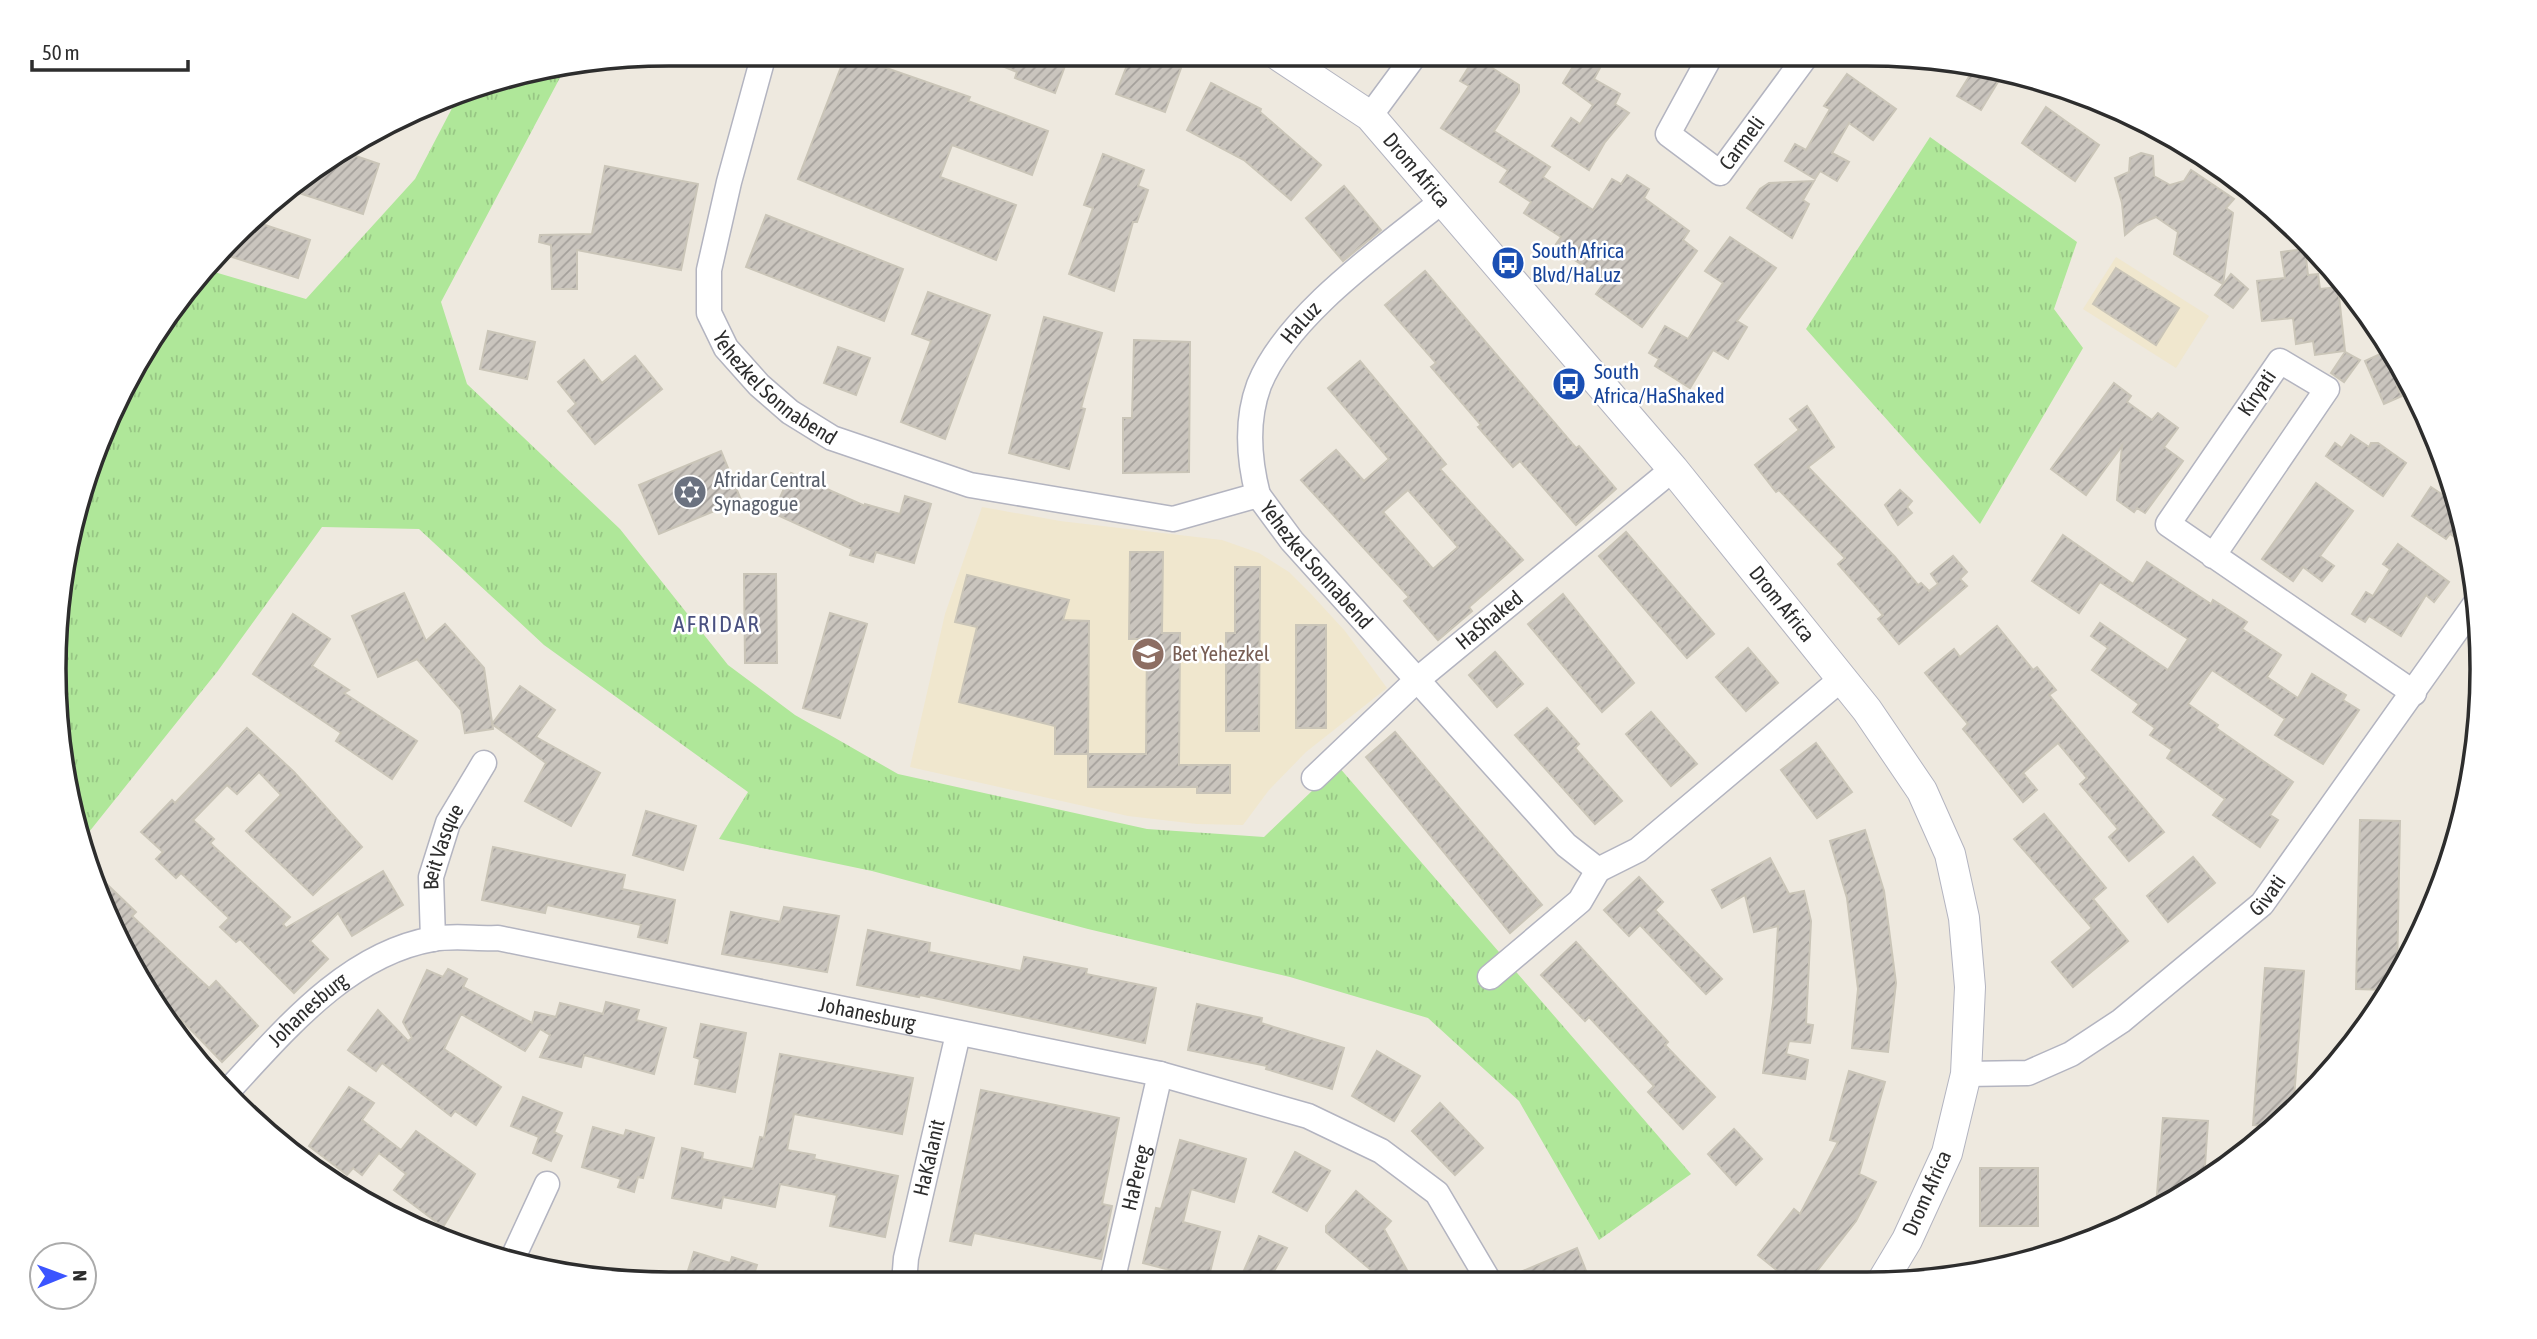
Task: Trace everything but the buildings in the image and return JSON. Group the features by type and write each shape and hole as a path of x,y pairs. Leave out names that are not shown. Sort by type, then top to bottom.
{"street":[{"name":"Yehezkel Sonnabend","path":"761,66 709,270 709,313 726,348 759,385 790,412 832,438 970,485 1173,519 1258,495 1292,541 1566,845 1598,870"},
{"name":"Drom Africa","path":"1295,66 1370,116 1673,469 1840,680 1867,710 1922,791 1950,853 1964,918 1970,987 1966,1074 1947,1153 1907,1240 1887,1272"},
{"path":"1370,116 1407,66"},
{"name":"Carmeli","path":"1705,66 1668,134 1720,173 1799,66"},
{"name":"HaLuz","path":"1258,495 1249,460 1253,418 1259,386 1276,355 1332,290 1442,201"},
{"name":"Kiryati","path":"2213,556 2327,389 2280,361 2168,524 2213,556 2414,693"},
{"name":"HaShaked","path":"1314,778 1417,680 1673,469"},
{"name":"Givati","path":"1966,1074 2028,1073 2071,1054 2121,1021 2262,904 2467,615"},
{"path":"1490,977 1580,901 1598,870 1638,850 1840,680"},
{"name":"Beit Vasque","path":"433,939 430,877 448,823 484,763"},
{"name":"Johanesburg","path":"233,1085 301,1013 371,960 433,939 498,939 1160,1074 1308,1116 1381,1151 1437,1193 1484,1272"},
{"name":"HaKalanit","path":"905,1272 958,1034"},
{"name":"HaPereg","path":"1114,1272 1160,1074"},
{"path":"515,1253 547,1184"}],"shaded area":[{"path":"2116,257 2209,316 2176,368 2083,309"},
{"name":"Bet Yehezkel","path":"982,507 1060,521 1222,540 1259,553 1289,572 1312,595 1345,631 1387,688 1306,752 1269,790 1243,825 1197,824 1128,816 910,767 945,614"}],"green space":[{"path":"561,77 441,302 467,384 620,529 728,665 795,715 898,774 1147,829 1264,837 1338,766 1691,1174 1599,1240 1519,1101 1428,1018 1290,977 1088,929 872,871 719,839 748,792 544,645 419,529 322,527 217,672 89,832 72,748 66,670 68,630 78,552 87,513 112,439 129,403 168,334 216,272 306,299 415,179 453,107 513,87"},
{"path":"1930,137 2077,242 2054,309 2083,348 1980,524 1806,329"}],"place":[{"name":"South Africa Blvd/HaLuz","path":"1508,263"},
{"name":"South Africa/HaShaked","path":"1569,384"},
{"name":"Afridar Central Synagogue","path":"690,492"},
{"name":"Bet Yehezkel","path":"1148,654"}],"district":[{"name":"AFRIDAR","path":"717,624"}]}
